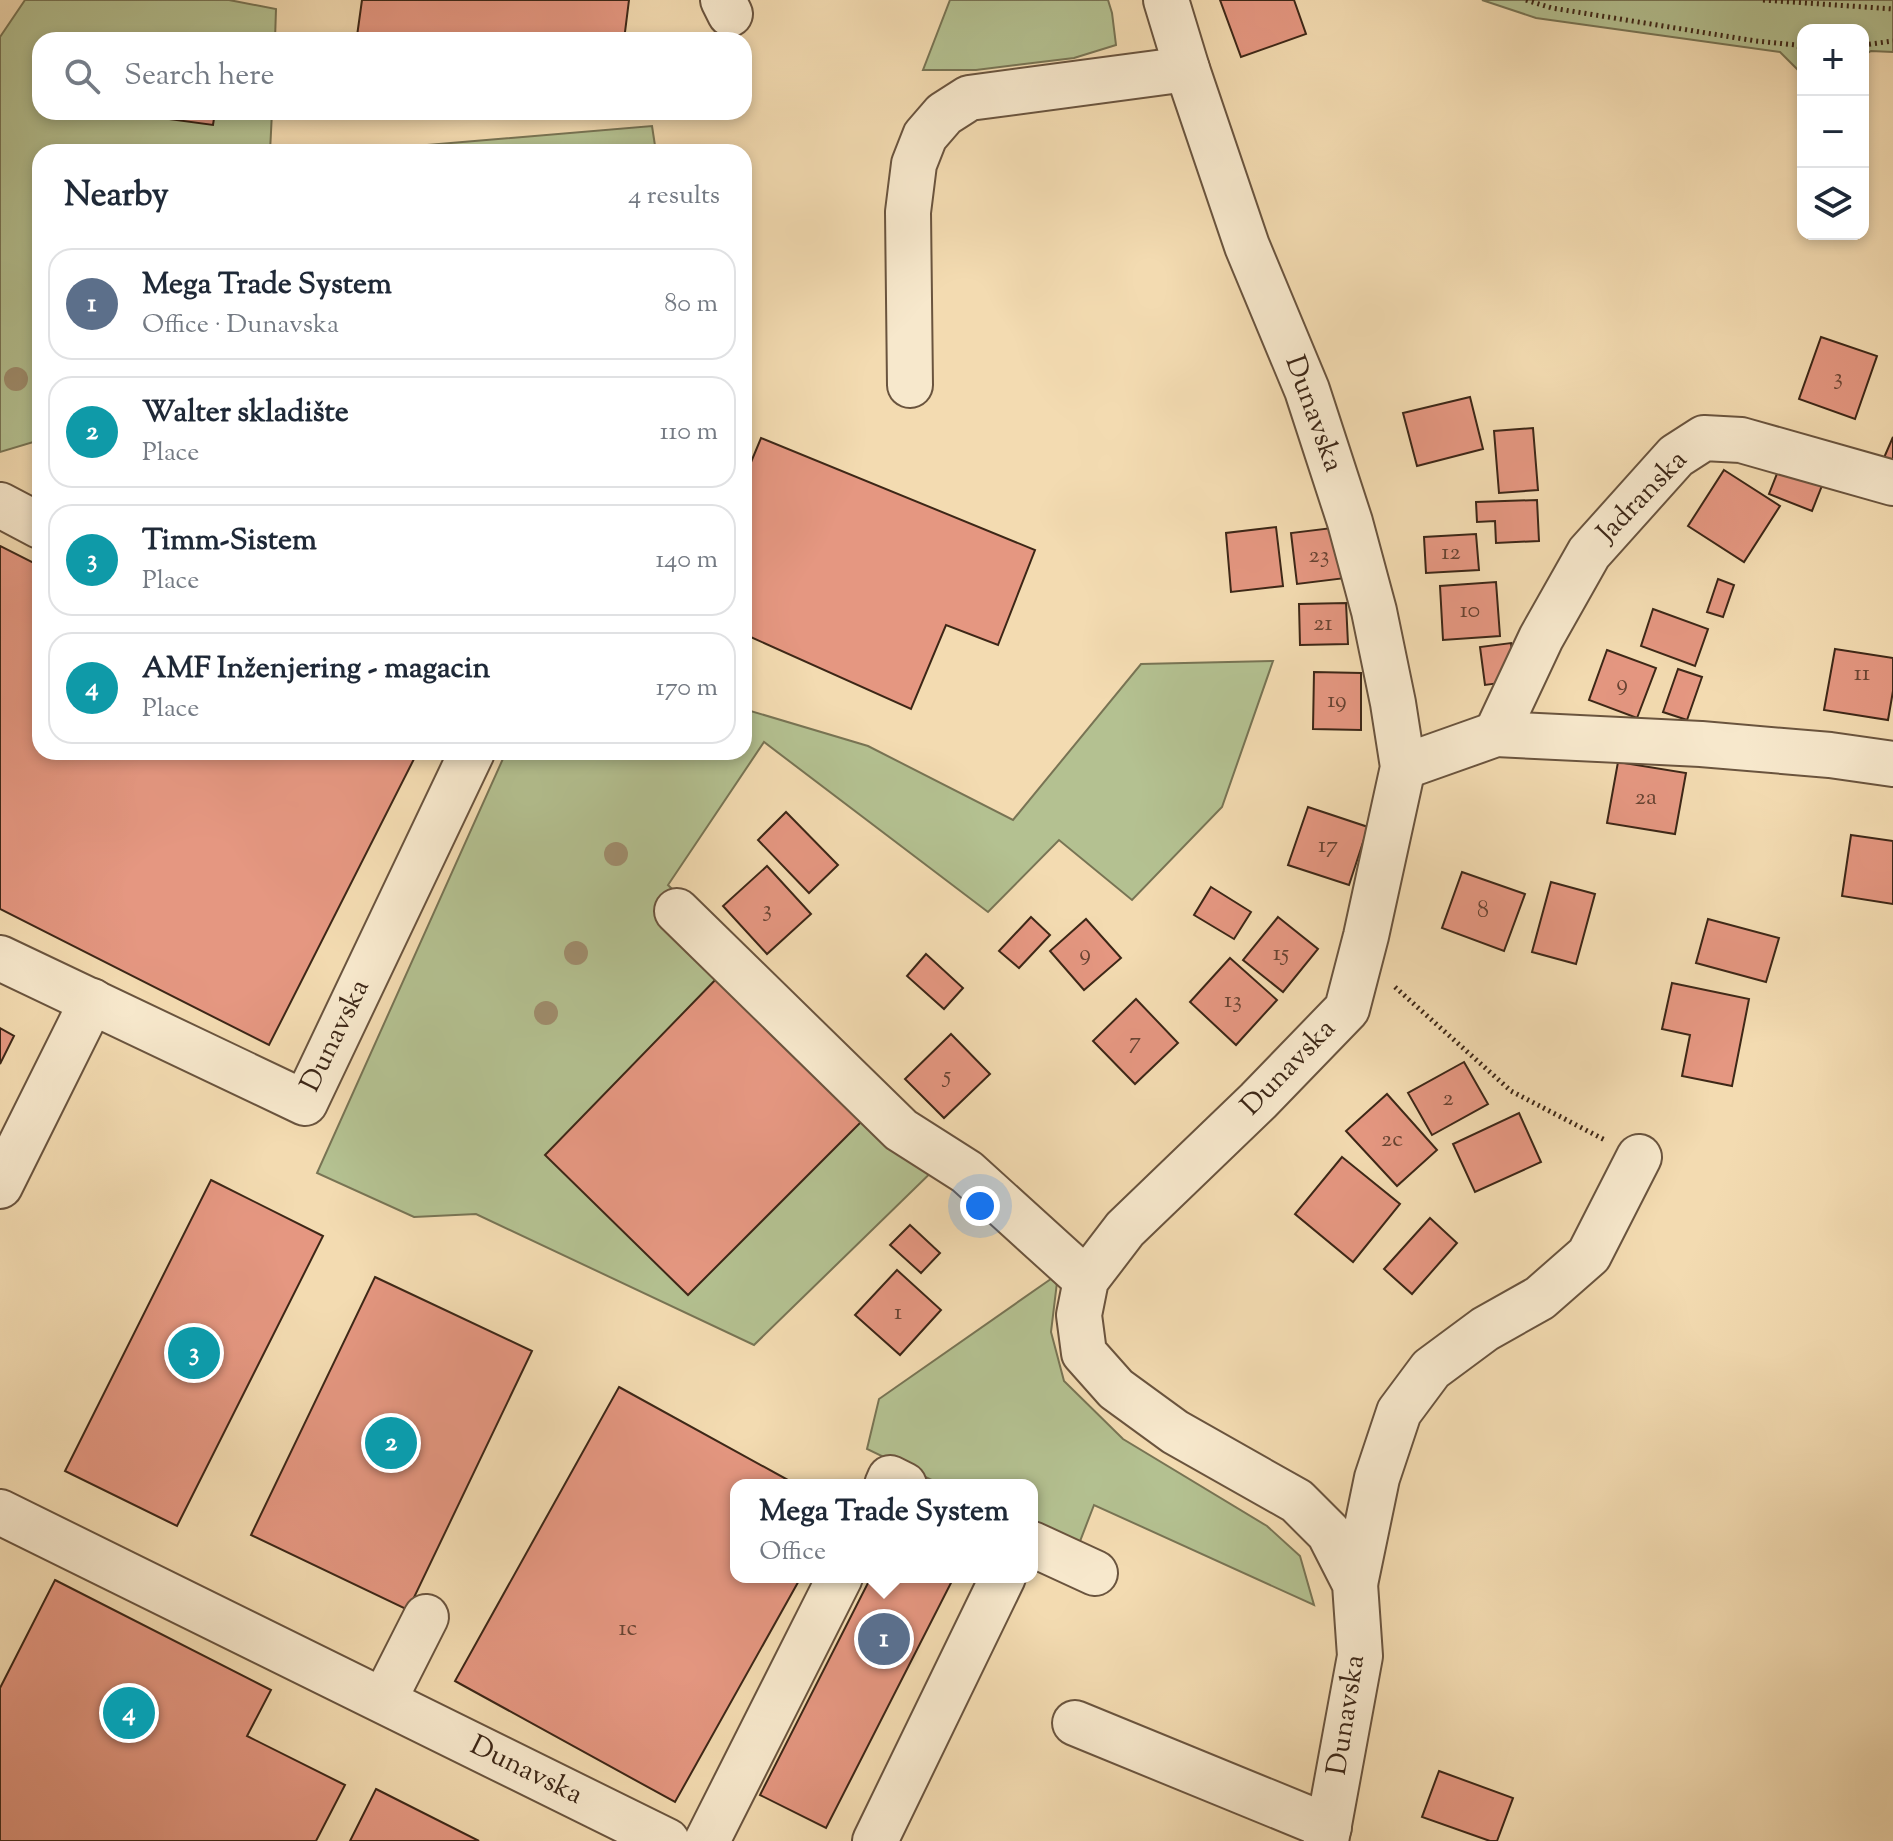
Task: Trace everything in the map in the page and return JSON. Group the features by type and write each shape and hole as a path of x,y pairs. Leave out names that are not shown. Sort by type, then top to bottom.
{"street":[{"name":"Dunavska","path":"1166,0 1247,246 1307,390 1347,512 1374,611 1403,767 1347,1009 1258,1101 1125,1229 1086,1280 1079,1315 1084,1353 1116,1389 1175,1432 1297,1501 1329,1533 1355,1584 1360,1656 1327,1834"},
{"path":"910,385 908,212 914,164 925,136 944,114 969,98 1187,69"},
{"name":"Jadranska","path":"1496,734 1541,638 1589,553 1676,456 1704,438 1741,440 1893,483"},
{"path":"0,505 32,522"},
{"path":"1403,767 1496,734 1701,744 1830,755 1893,764"},
{"name":"Dunavska","path":"0,958 305,1103 468,760"},
{"path":"677,911 901,1130 967,1172 1086,1280"},
{"path":"0,1186 92,1001"},
{"path":"1355,1584 1377,1478 1399,1412 1431,1369 1485,1329 1540,1298 1589,1255 1639,1157"},
{"name":"Dunavska","path":"0,1512 667,1841"},
{"path":"1038,1547 1095,1573"},
{"path":"707,1841 837,1583"},
{"path":"875,1841 1000,1583"},
{"path":"384,1700 426,1617"},
{"path":"1075,1723 1327,1834"}],"path":[{"path":"1526,0 1552,8 1797,46"},
{"path":"1763,0 1893,9"},
{"path":"1869,44 1893,41"},
{"path":"1361,957 1511,1091 1639,1157"}],"green space":[{"path":"25,0 229,0 276,9 275,32 32,32 32,120 272,120 270,144 32,144 32,442 0,452 0,37"},
{"path":"950,0 1108,0 1116,45 1074,58 976,70 923,70"},
{"path":"1482,0 1893,0 1893,52 1869,52 1869,24 1797,24 1797,69 1780,52 1536,18"},
{"path":"652,126 655,144 439,144"},
{"path":"1273,661 1222,807 1132,900 1059,840 988,912 764,742 752,760 752,711 868,746 1013,820 1141,664"},
{"path":"502,760 752,760 668,885 948,1156 754,1345 476,1214 414,1217 317,1173"},
{"path":"1058,1274 1051,1332 1064,1381 1123,1439 1267,1526 1300,1556 1314,1605 1094,1505 1077,1549 1038,1530 1038,1479 930,1479 867,1449 879,1399"}],"building":[{"path":"362,0 629,0 625,32 358,32"},
{"path":"1220,0 1294,0 1306,34 1241,57"},
{"path":"176,120 214,120 213,125"},
{"path":"1821,337 1877,356 1855,419 1799,399"},
{"path":"1470,397 1483,449 1417,466 1403,413"},
{"path":"1533,428 1538,490 1499,493 1494,431"},
{"path":"1893,437 1893,464 1883,460"},
{"path":"761,438 1035,550 998,645 946,625 911,709 752,638 752,460"},
{"path":"1780,466 1823,483 1812,511 1769,494"},
{"path":"1724,470 1780,506 1744,562 1688,526"},
{"path":"1537,500 1539,541 1496,543 1495,521 1477,522 1476,502"},
{"path":"1276,527 1283,586 1231,592 1226,533"},
{"path":"1340,527 1346,578 1297,584 1291,533"},
{"path":"1476,534 1479,570 1426,573 1424,537"},
{"path":"0,546 32,562 32,760 413,760 269,1045 0,909"},
{"path":"1718,579 1734,585 1723,617 1707,612"},
{"path":"1496,582 1500,636 1443,640 1440,586"},
{"path":"1346,603 1348,644 1300,645 1299,604"},
{"path":"1653,609 1708,629 1695,666 1641,646"},
{"path":"1511,643 1515,681 1485,685 1480,647"},
{"path":"1835,649 1893,658 1893,691 1888,720 1824,710"},
{"path":"1607,650 1656,668 1637,718 1589,700"},
{"path":"1678,669 1702,677 1687,720 1663,712"},
{"path":"1314,672 1361,673 1361,730 1313,729"},
{"path":"1618,762 1686,773 1675,834 1607,823"},
{"path":"1308,807 1368,827 1349,885 1288,865"},
{"path":"786,812 838,865 809,893 758,840"},
{"path":"1851,835 1893,841 1893,904 1842,896"},
{"path":"767,866 811,914 767,954 723,906"},
{"path":"1462,872 1525,894 1504,951 1442,928"},
{"path":"1551,882 1595,894 1576,964 1532,952"},
{"path":"1211,887 1251,912 1234,939 1194,915"},
{"path":"1031,917 1050,935 1019,968 999,951"},
{"path":"1278,917 1318,949 1283,992 1243,960"},
{"path":"1086,919 1121,958 1084,990 1050,951"},
{"path":"1708,919 1779,938 1766,982 1696,963"},
{"path":"926,954 963,988 944,1009 907,976"},
{"path":"1230,958 1277,1000 1236,1045 1190,1002"},
{"path":"722,973 868,1115 688,1295 545,1155"},
{"path":"1672,983 1749,999 1732,1086 1682,1076 1690,1035 1662,1029"},
{"path":"1136,999 1178,1043 1135,1084 1093,1041"},
{"path":"0,1028 14,1036 0,1064"},
{"path":"951,1034 990,1074 944,1118 905,1079"},
{"path":"1464,1062 1488,1104 1432,1135 1408,1093"},
{"path":"1387,1094 1437,1150 1397,1186 1346,1131"},
{"path":"1519,1113 1541,1162 1475,1192 1453,1144"},
{"path":"1342,1157 1400,1204 1353,1262 1295,1214"},
{"path":"211,1180 323,1236 177,1526 65,1471"},
{"path":"1430,1218 1457,1243 1412,1294 1384,1269"},
{"path":"910,1225 940,1253 921,1273 890,1245"},
{"path":"897,1270 941,1310 900,1355 855,1315"},
{"path":"375,1277 532,1351 408,1610 251,1535"},
{"path":"619,1387 786,1479 730,1479 730,1583 798,1583 675,1802 455,1681"},
{"path":"55,1580 271,1690 247,1736 345,1785 316,1841 0,1841 0,1688"},
{"path":"868,1583 951,1583 826,1828 760,1795"},
{"path":"1439,1771 1513,1798 1497,1841 1422,1817"},
{"path":"376,1789 479,1841 350,1841"}],"place":[{"name":"Timm-Sistem","path":"194,1353"},
{"name":"Walter skladište","path":"391,1443"},
{"name":"Mega Trade System","path":"884,1639"},
{"name":"AMF Inženjering - magacin","path":"129,1713"}]}
